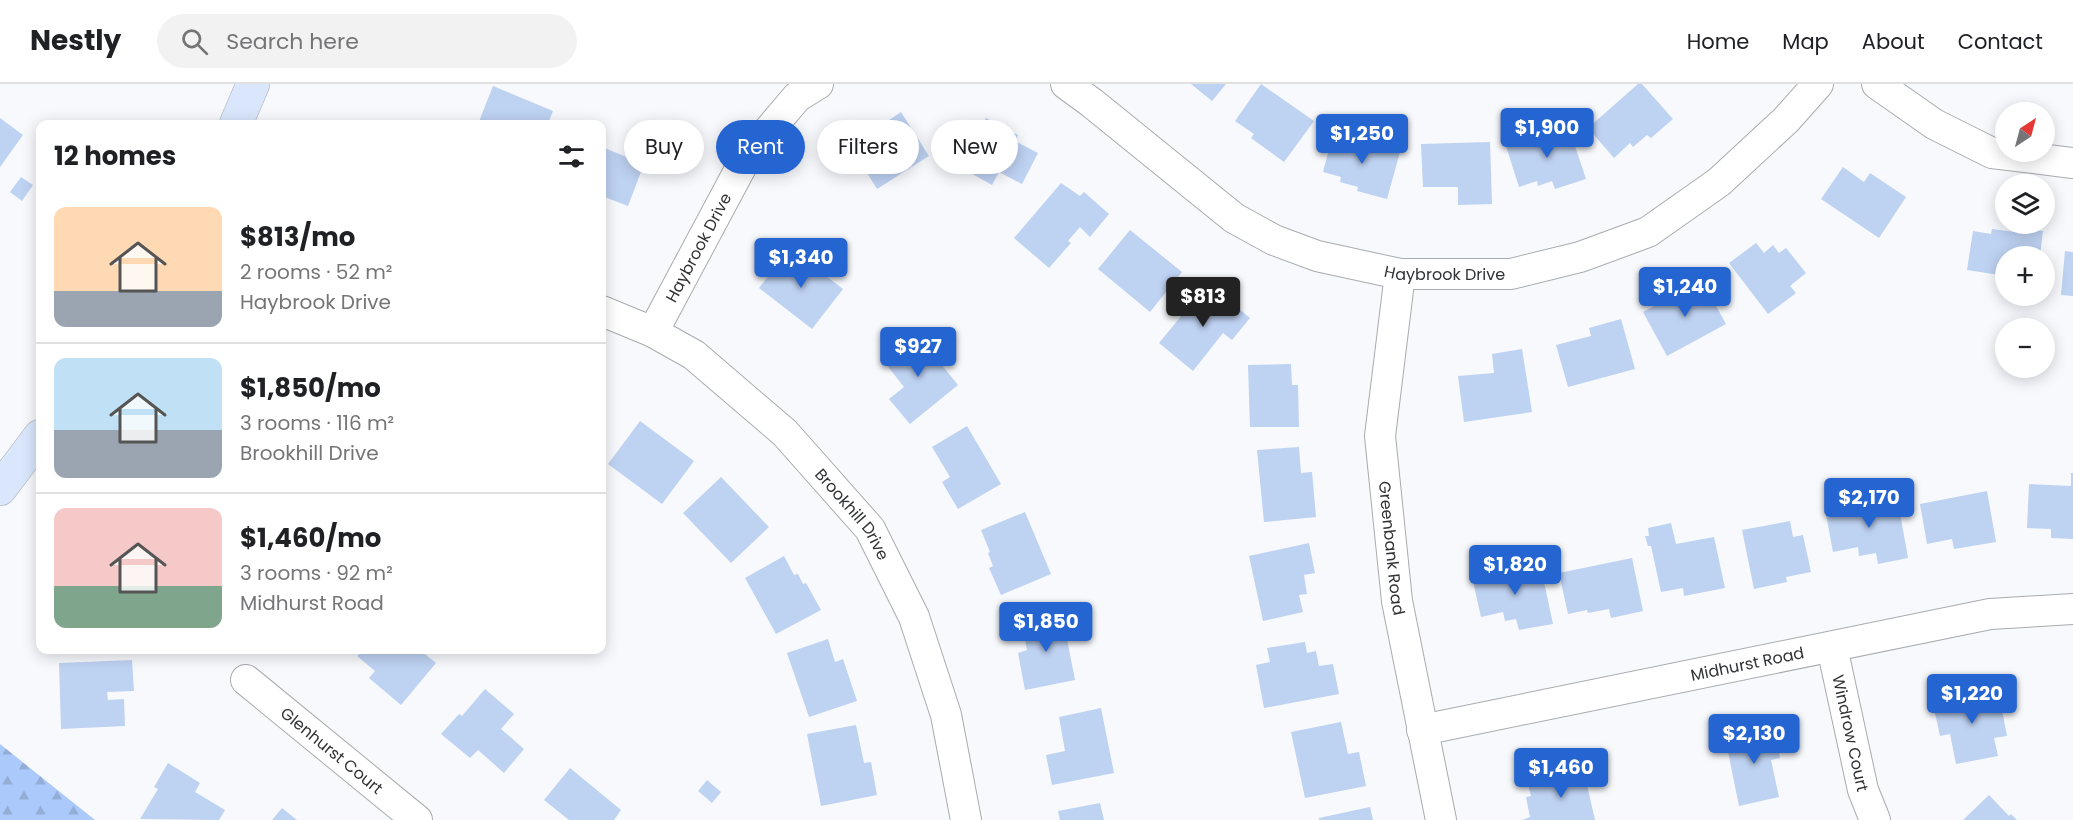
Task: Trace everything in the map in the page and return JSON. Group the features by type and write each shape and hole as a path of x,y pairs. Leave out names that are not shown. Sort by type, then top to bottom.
{"main road":[{"path":"238,120 253,84"},
{"path":"0,489 36,441"}],"street":[{"name":"Haybrook Drive","path":"653,332 747,156 797,97 818,84"},
{"name":"Haybrook Drive","path":"1066,84 1234,218 1274,240 1317,256 1400,274 1511,274 1580,257 1647,232 1719,182 1786,120 1818,84"},
{"path":"1877,84 1934,124 1992,153 2073,163"},
{"name":"Greenbank Road","path":"1400,274 1380,436 1397,601 1441,820"},
{"name":"Brookhill Drive","path":"606,313 653,332 694,355 785,433 870,529 914,617 946,715 966,820"},
{"name":"Midhurst Road","path":"1422,730 1990,614 2073,609"},
{"name":"Windrow Court","path":"1832,646 1863,790 1875,820"},
{"name":"Glenhurst Court","path":"246,680 417,820"}],"green space":[{"path":"0,744 95,820 0,820"}],"building":[{"path":"1191,84 1226,84 1212,101"},
{"path":"1261,84 1314,121 1284,162 1251,138 1254,134 1235,121"},
{"path":"1638,84 1642,84 1673,119 1651,138 1647,135 1633,147 1630,143 1614,158 1588,128"},
{"path":"493,86 553,111 550,120 480,120"},
{"path":"901,112 906,120 889,120"},
{"path":"0,118 23,135 0,167"},
{"path":"1568,125 1586,179 1555,189 1552,181 1538,186 1537,181 1519,187 1506,146"},
{"path":"1333,134 1400,152 1387,199 1357,191 1358,187 1340,182 1341,177 1323,172"},
{"path":"919,140 929,156 919,162"},
{"path":"1490,142 1492,204 1458,205 1458,187 1423,187 1421,144"},
{"path":"1018,143 1038,153 1022,184 1003,174 1018,174"},
{"path":"606,149 624,156 624,174 640,174 628,206 606,198"},
{"path":"1843,167 1864,182 1870,173 1906,197 1879,238 1821,199"},
{"path":"868,174 901,174 877,189"},
{"path":"972,174 998,174 992,185"},
{"path":"21,177 33,185 22,201 10,192"},
{"path":"1061,183 1080,196 1084,192 1109,214 1090,237 1080,227 1068,241 1071,243 1049,268 1014,238"},
{"path":"1992,229 1995,229 1995,234 2043,234 2041,246 1995,246 1995,274 1967,270 1973,231 1991,234"},
{"path":"1130,230 1182,272 1150,312 1098,269"},
{"path":"1756,243 1764,253 1773,245 1779,253 1786,248 1806,273 1790,286 1796,293 1768,314 1729,263"},
{"path":"790,248 843,289 812,329 759,288"},
{"path":"2065,251 2073,252 2073,296 2061,295"},
{"path":"1702,280 1726,324 1667,356 1643,312"},
{"path":"1205,287 1222,301 1225,297 1250,318 1232,340 1223,333 1193,371 1159,343"},
{"path":"1621,319 1635,369 1568,387 1556,345 1591,336 1589,328"},
{"path":"915,332 958,385 910,424 889,399 904,387 882,359"},
{"path":"1522,349 1532,412 1464,422 1458,376 1494,373 1492,354"},
{"path":"1291,364 1292,385 1298,385 1299,427 1250,427 1248,365"},
{"path":"640,421 694,461 662,504 608,464"},
{"path":"967,426 1001,484 958,509 942,482 950,477 932,447"},
{"path":"1299,447 1301,473 1312,472 1316,517 1264,522 1257,450"},
{"path":"2071,473 2073,473 2073,539 2051,538 2051,529 2027,528 2029,484 2071,486"},
{"path":"721,477 769,527 731,563 683,513"},
{"path":"1987,491 1996,542 1954,549 1952,539 1927,544 1920,504"},
{"path":"1897,496 1908,558 1878,564 1876,553 1859,556 1858,547 1833,552 1825,509"},
{"path":"1025,512 1051,574 1001,595 989,568 993,566 981,530"},
{"path":"1790,521 1793,537 1803,535 1811,572 1786,577 1787,582 1754,589 1742,530"},
{"path":"1671,523 1676,544 1714,537 1725,588 1684,596 1683,588 1661,592 1651,546 1648,546 1645,536 1649,536 1648,528"},
{"path":"1309,543 1315,573 1304,575 1307,594 1299,595 1303,612 1263,621 1249,556"},
{"path":"784,556 794,575 798,574 803,584 806,583 821,610 776,634 745,578"},
{"path":"1632,558 1643,611 1611,618 1609,609 1568,614 1559,573"},
{"path":"1540,563 1553,624 1519,630 1516,619 1505,621 1503,612 1481,617 1472,577"},
{"path":"1062,614 1075,680 1025,690 1018,653 1027,650 1021,622"},
{"path":"828,639 835,662 843,659 857,701 809,717 787,653"},
{"path":"1305,642 1307,653 1316,651 1319,666 1333,664 1339,694 1264,708 1256,665 1270,662 1267,648"},
{"path":"359,654 425,654 436,663 401,705 369,678 375,671 357,656"},
{"path":"132,660 134,691 107,692 108,700 124,699 125,726 61,729 59,663"},
{"path":"485,689 514,714 501,729 524,749 504,773 478,750 470,758 441,734 459,714 462,716"},
{"path":"1998,690 2007,736 1994,738 1998,756 1956,764 1950,734 1940,736 1933,704"},
{"path":"1101,708 1114,773 1052,785 1046,755 1065,751 1059,717"},
{"path":"1341,722 1348,754 1359,752 1366,786 1305,798 1291,732"},
{"path":"856,725 864,763 871,762 877,795 821,806 807,734"},
{"path":"1774,726 1780,758 1771,760 1779,797 1739,806 1725,737"},
{"path":"168,763 200,783 195,792 225,810 219,820 140,819 158,789 154,787"},
{"path":"570,768 621,810 614,820 569,820 544,800"},
{"path":"1584,772 1595,820 1522,820 1530,817 1526,797 1531,796 1528,784"},
{"path":"707,780 721,792 712,803 698,791"},
{"path":"1989,795 2009,816 2011,814 2017,820 1963,820"},
{"path":"1100,803 1104,820 1060,820 1058,811"},
{"path":"1370,807 1373,820 1319,820 1319,818"},
{"path":"282,808 297,820 272,820"}]}
